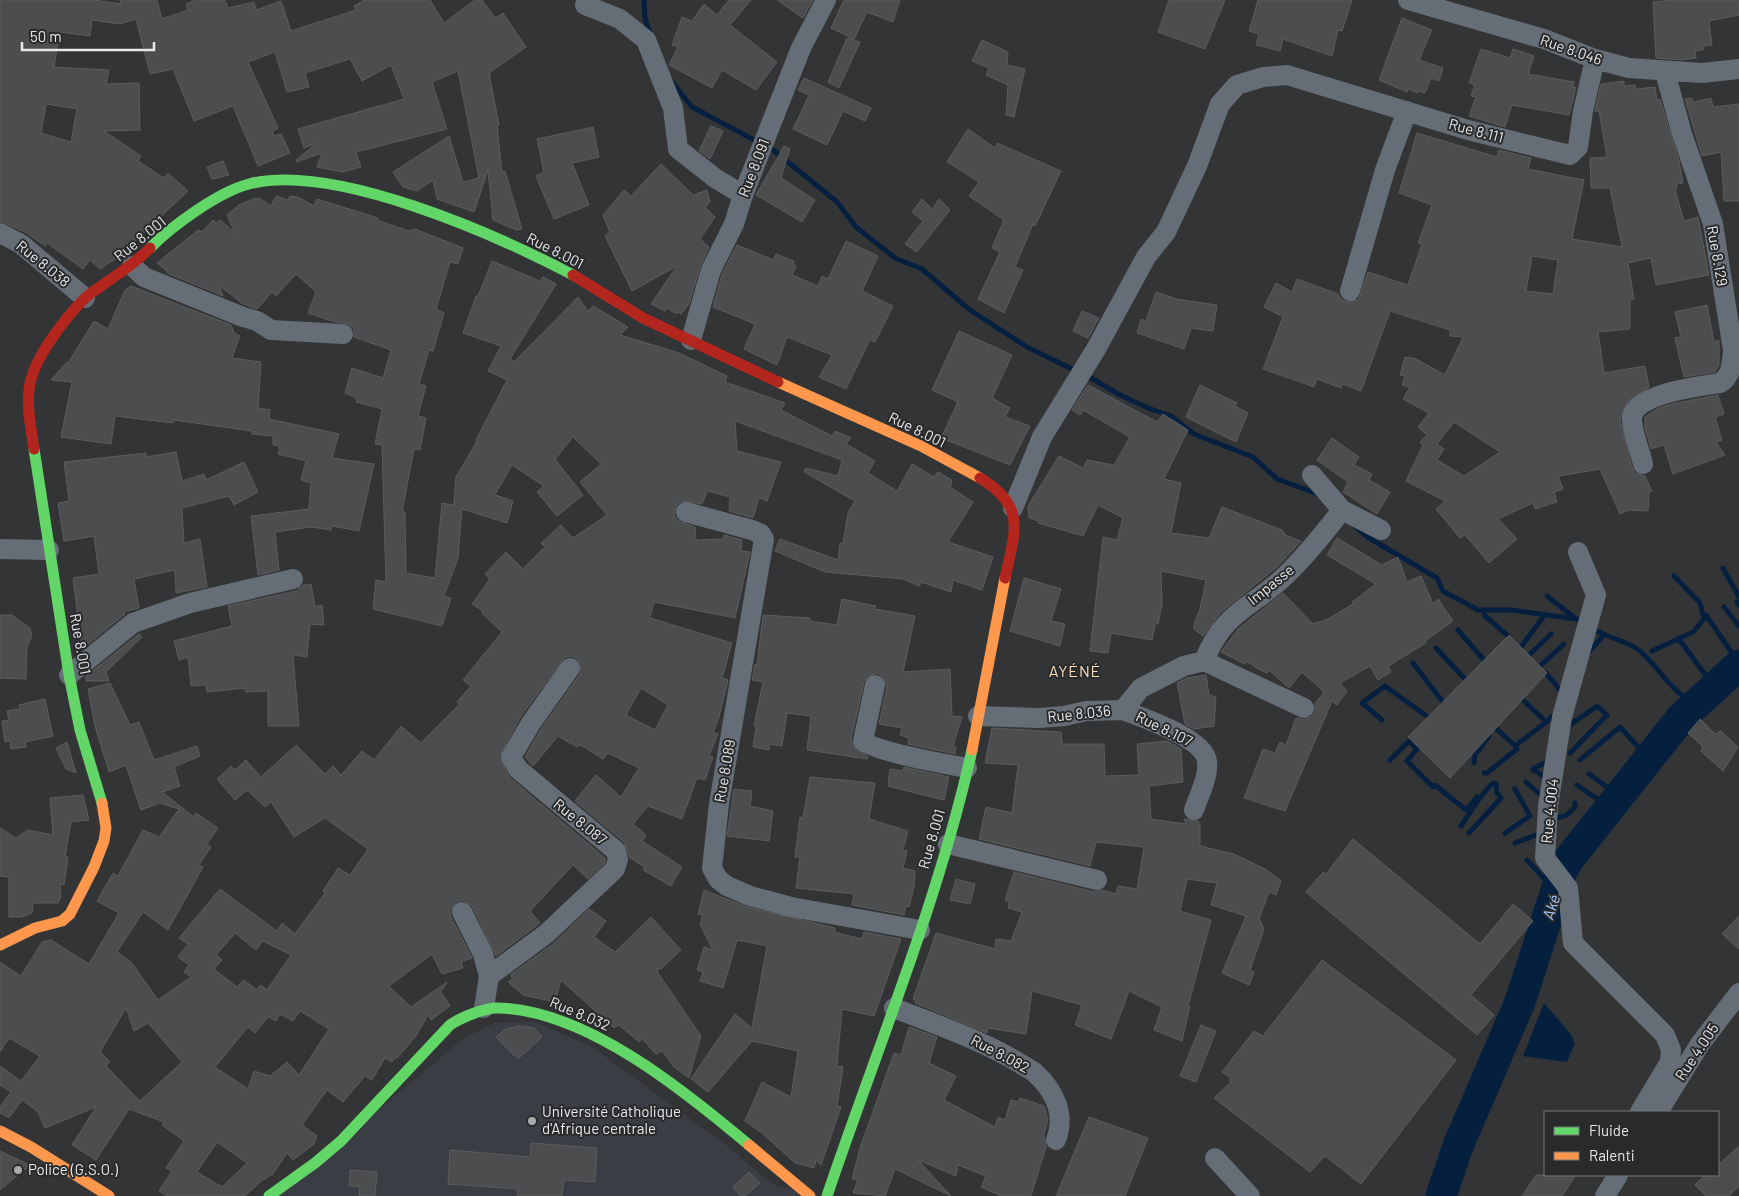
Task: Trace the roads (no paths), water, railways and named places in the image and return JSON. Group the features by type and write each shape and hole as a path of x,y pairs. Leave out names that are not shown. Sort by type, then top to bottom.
{"street":[{"name":"Rue 8.091","path":"691,340 711,270 734,224 743,196 801,48 826,0"},
{"name":"Rue 8.046","path":"1408,0 1544,39 1595,59 1629,68 1702,74 1739,69"},
{"path":"585,5 620,19 646,40 673,108 678,148 715,178 743,196"},
{"name":"Rue 8.111","path":"1013,508 1042,437 1096,349 1146,257 1166,232 1197,166 1220,104 1237,85 1263,77 1287,76 1468,130 1570,155 1578,146 1583,110 1595,59"},
{"name":"Rue 8.129","path":"1644,464 1632,418 1636,407 1645,401 1676,391 1725,380 1732,366 1733,350 1713,224 1682,134 1665,72"},
{"path":"1350,291 1385,170 1407,111"},
{"name":"Rue 8.001","path":"0,946 35,928 62,921 70,914 94,867 104,842 104,811 80,730 49,550 28,412 30,375 56,333 85,298 132,266 157,241 230,192 252,183 274,180 312,182 340,187 438,214 488,235 572,275 621,306 933,454 990,484 1008,500 1013,508 1011,545 978,716 948,844 894,1008 826,1196"},
{"name":"Rue 8.038","path":"0,233 21,244 85,298"},
{"path":"132,266 144,277 257,321 271,330 343,334"},
{"path":"1312,475 1342,510 1381,530"},
{"name":"Impasse","path":"1204,661 1219,630 1237,612 1283,578 1342,510"},
{"name":"Rue 8.089","path":"686,512 752,530 761,534 764,539 719,804 712,868 718,879 726,886 750,896 791,907 920,930"},
{"path":"0,549 49,550"},
{"name":"Rue 4.004","path":"1578,552 1596,595 1562,717 1548,806 1545,858 1568,888 1572,943 1665,1035 1671,1050 1670,1062 1641,1111"},
{"path":"70,675 133,623 190,603 293,579"},
{"path":"1204,661 1304,708"},
{"name":"Rue 8.036","path":"978,716 1039,718 1064,716 1086,711 1123,710 1141,688 1184,666 1204,661"},
{"name":"Rue 8.087","path":"489,976 546,934 615,869 618,863 616,851 518,770 511,757 527,730 570,668"},
{"path":"875,685 863,741 889,750 967,768"},
{"name":"Rue 8.107","path":"1123,710 1174,732 1198,745 1207,759 1206,774 1194,810"},
{"path":"948,844 1097,880"},
{"path":"462,912 483,954 489,976 484,1008"},
{"name":"Rue 4.005","path":"1659,1111 1700,1044 1739,993"},
{"name":"Rue 8.032","path":"269,1196 322,1157 397,1082 434,1039 460,1018 484,1008 513,1008 550,1016 587,1031 627,1053 694,1102 810,1196"},
{"name":"Rue 8.082","path":"894,1008 968,1037 1008,1056 1033,1071 1060,1107 1060,1128 1056,1140"},
{"path":"0,1131 31,1147 109,1196"},
{"path":"1215,1158 1250,1196"},
{"path":"1593,1196 1602,1176"},
{"path":"1605,1196 1617,1176"}],"water":[{"path":"1544,1003 1570,1033 1575,1043 1567,1062 1523,1056"}],"waterway":[{"path":"644,0 645,18 651,36"},
{"path":"672,82 692,107 760,143"},
{"path":"772,149 837,202 856,227 895,258"},
{"path":"897,259 922,269 970,310 1027,347 1078,372"},
{"path":"1086,375 1120,395 1171,416 1194,434 1253,457 1277,479 1318,494"},
{"path":"1354,525 1369,538 1437,578 1443,591 1478,610 1512,610 1576,619 1584,623"},
{"path":"1723,568 1739,597"},
{"path":"1652,651 1693,632 1704,619 1700,603 1674,576"},
{"path":"1547,596 1576,619"},
{"path":"1724,607 1739,626"},
{"path":"1484,615 1508,636"},
{"path":"1706,615 1734,656"},
{"path":"1521,647 1543,617"},
{"path":"1592,628 1640,651 1671,685 1692,703"},
{"path":"1458,630 1484,660"},
{"path":"1529,655 1551,634"},
{"path":"1587,654 1602,637"},
{"path":"1678,638 1710,681"},
{"path":"1540,666 1564,644"},
{"path":"1436,648 1465,679"},
{"path":"1413,663 1443,702"},
{"name":"Aké","path":"1441,1196 1458,1146 1520,1002 1562,872 1569,859 1681,718 1739,665"},
{"path":"1546,673 1563,694"},
{"path":"1382,720 1362,703 1385,686 1428,717"},
{"path":"1522,699 1546,722 1557,712"},
{"path":"1567,727 1597,706 1607,715 1570,753"},
{"path":"1496,728 1515,746 1545,723"},
{"path":"1580,760 1620,727 1641,750"},
{"path":"1474,763 1475,755 1489,736"},
{"path":"1390,760 1409,741 1417,749 1407,761 1433,787 1435,785 1466,810 1477,797"},
{"path":"1484,773 1487,773 1517,749"},
{"path":"1533,769 1550,760"},
{"path":"1534,771 1548,780"},
{"path":"1589,774 1611,790"},
{"path":"1526,782 1543,797"},
{"path":"1461,826 1484,793 1493,783 1496,784 1497,793 1501,798 1469,833"},
{"path":"1577,785 1602,802"},
{"path":"1505,833 1530,816 1515,789"},
{"path":"1553,819 1567,815 1575,807 1575,803"},
{"path":"1515,843 1541,833"},
{"path":"1527,860 1548,883"}],"place":[{"name":"Université Catholique d'Afrique centrale","path":"532,1121"},
{"name":"Police (G.S.O.)","path":"18,1170"}],"district":[{"name":"AYÉNÉ","path":"1075,671"}]}
